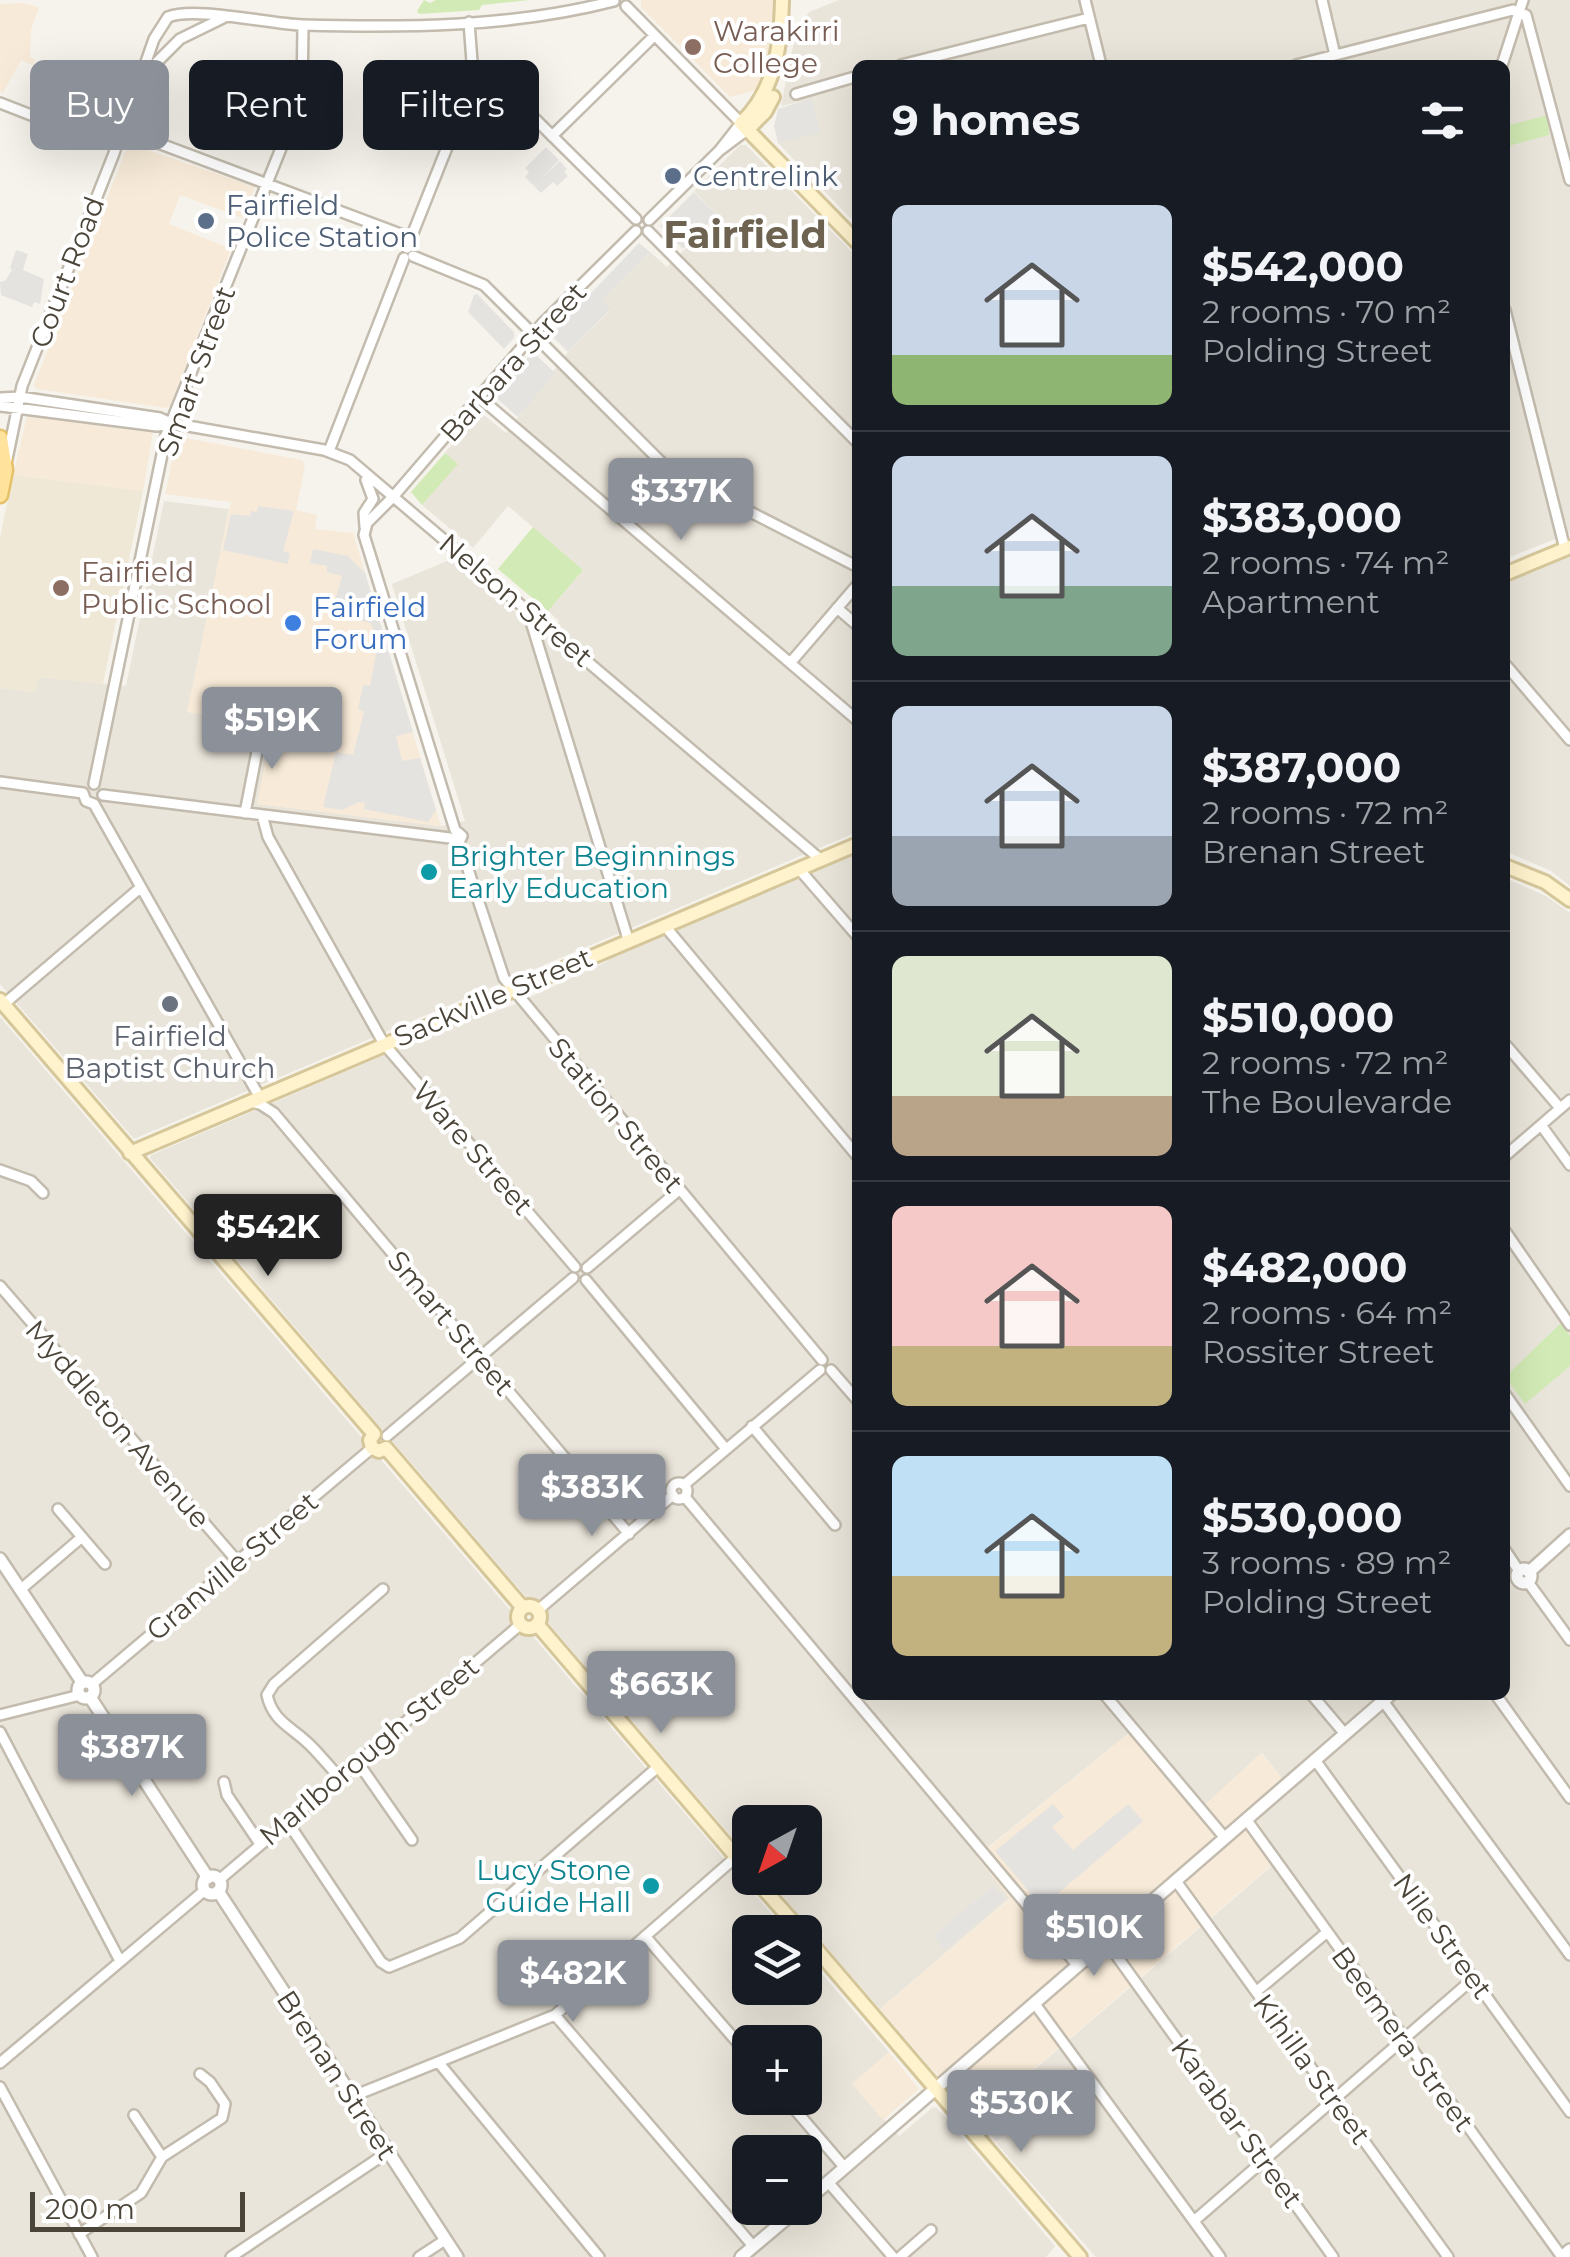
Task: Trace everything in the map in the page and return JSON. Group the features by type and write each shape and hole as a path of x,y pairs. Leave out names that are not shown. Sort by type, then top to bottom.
{"main road":[{"path":"786,0 768,89 744,126 852,237"},
{"path":"0,438 5,470 0,495"},
{"path":"1510,572 1568,548"},
{"name":"Sackville Street","path":"130,1152 852,846"},
{"path":"1510,868 1545,882 1570,900"},
{"path":"2,1002 533,1614 732,1852"},
{"path":"521,1624 519,1616 533,1614"},
{"path":"769,1895 787,1915"},
{"path":"822,1956 1073,2254"}],"street":[{"path":"1085,0 1100,60"},
{"path":"1322,0 1335,54"},
{"path":"1504,60 1523,0"},
{"path":"178,14 188,20 184,37 166,34 164,23 171,16 178,14 198,12 303,25 469,22 614,1 618,6 628,3 654,36 744,126 649,226 640,234 636,231 633,224 642,217 649,226 852,438"},
{"path":"1314,60 1513,10 1526,15 1570,180"},
{"name":"Court Road","path":"160,60 184,37 224,18"},
{"path":"921,60 1089,18"},
{"path":"469,22 472,60"},
{"name":"Court Road","path":"148,60 164,23"},
{"name":"Smart Street","path":"94,784 166,435 302,96 303,25"},
{"path":"552,136 654,36"},
{"path":"796,94 852,78"},
{"path":"0,103 30,115"},
{"path":"1556,122 1570,118"},
{"path":"539,123 636,219"},
{"path":"169,147 268,182 484,286 670,471 852,564"},
{"name":"Court Road","path":"5,470 19,401 114,150"},
{"path":"329,451 446,150"},
{"name":"Barbara Street","path":"393,497 532,336 636,231"},
{"path":"1510,329 1568,548"},
{"path":"478,396 852,716"},
{"name":"Nelson Street","path":"0,398 157,426 171,423 343,456 820,859"},
{"name":"Nelson Street","path":"0,406 19,401"},
{"name":"Station Street","path":"362,472 373,494 372,504 364,513 364,535 454,837 504,978 824,1367 852,1395"},
{"path":"365,527 393,497"},
{"path":"791,662 852,591"},
{"path":"836,608 852,621"},
{"path":"527,609 628,939"},
{"path":"1510,670 1570,740"},
{"path":"245,813 262,726"},
{"path":"0,782 83,792 94,784 102,789 103,795"},
{"path":"83,792 86,801 94,804 259,1096"},
{"path":"103,795 454,837"},
{"path":"94,804 103,795"},
{"name":"Ware Street","path":"262,815 268,837 384,1044 574,1272"},
{"path":"799,869 852,930"},
{"path":"2,1002 140,888"},
{"path":"664,925 852,1150"},
{"path":"1510,1050 1560,1108"},
{"path":"274,1114 271,1099 282,1086"},
{"path":"1510,1152 1570,1100"},
{"path":"242,1103 260,1104 274,1114"},
{"name":"Smart Street","path":"274,1114 628,1534"},
{"path":"1541,1125 1570,1165"},
{"path":"0,1170 31,1181 42,1192"},
{"path":"679,1190 587,1274 580,1282 574,1272 580,1265 587,1274 726,1449"},
{"path":"1510,1238 1570,1324"},
{"name":"Granville Street","path":"0,1715 86,1690 480,1357 574,1272"},
{"name":"Myddleton Avenue","path":"0,1286 238,1562"},
{"path":"533,1614 672,1495 674,1486 684,1485 824,1367"},
{"path":"1510,1401 1570,1486"},
{"path":"752,1426 836,1525"},
{"path":"672,1495 678,1499 685,1497 688,1491 684,1485"},
{"path":"685,1497 852,1696"},
{"path":"58,1509 105,1564"},
{"path":"20,1590 82,1536"},
{"path":"1510,1589 1570,1536"},
{"path":"1510,1557 1570,1640"},
{"name":"Brenan Street","path":"0,1559 457,2257"},
{"path":"338,1777 308,1743 284,1726 270,1710 266,1695 383,1589"},
{"name":"Marlborough Street","path":"0,2064 521,1624"},
{"path":"855,1700 1078,1966"},
{"path":"1109,1700 1224,1838"},
{"path":"1316,1700 1345,1734"},
{"path":"822,2187 1384,1700"},
{"path":"1387,1700 1570,1956"},
{"path":"1500,1700 1570,1798"},
{"path":"0,1732 120,1962"},
{"name":"Nile Street","path":"1315,1760 1570,2112"},
{"path":"358,1761 412,1840"},
{"path":"288,1820 381,1962 390,1966 460,1938 659,1766"},
{"path":"224,1782 227,1795 260,1844"},
{"name":"Beemera Street","path":"1246,1819 1562,2257"},
{"path":"352,2098 555,2015 732,1860"},
{"name":"Kihilla Street","path":"1176,1881 1448,2257"},
{"path":"1257,1992 1326,1933"},
{"path":"645,1936 732,2037"},
{"name":"Karabar Street","path":"1106,1941 1333,2257"},
{"path":"1194,2221 1474,1978"},
{"path":"1034,2004 1220,2257"},
{"path":"555,2015 753,2246"},
{"path":"438,2063 599,2257"},
{"path":"80,2234 142,2193 162,2157 224,2115 225,2104 200,2074"},
{"path":"0,2088 92,2257"},
{"path":"799,2115 845,2168"},
{"path":"134,2116 162,2157"},
{"path":"231,2257 388,2152"},
{"path":"828,2182 896,2257 931,2230"},
{"path":"740,2257 778,2225"},
{"path":"419,2257 446,2240"},
{"path":"1562,2257 1570,2250"}],"shaded area":[{"path":"641,0 776,0 760,89 730,97 641,7"},
{"path":"839,0 1570,0 1570,533 1510,557 1510,60 852,60 852,220 778,143 819,132 812,99 781,106 795,36 809,12"},
{"path":"0,4 39,7 31,30 30,57 35,60 30,64 21,60 3,93 0,92"},
{"path":"812,98 820,133 778,143 774,126 778,109"},
{"path":"740,145 746,145 852,252 852,834 134,1139 0,984 0,688 34,692 39,677 126,686 164,501 229,509 188,712 274,723 258,804 441,826 465,821 392,584 452,559 546,637 559,621 548,611 583,570 508,506 473,548 422,505 457,464 445,453 480,412 506,433 568,352 610,311 602,300 650,252 667,267 718,216 694,191"},
{"path":"546,147 559,160 543,177 560,161 568,176 541,193 525,177 529,172 525,168"},
{"path":"126,150 148,150 255,187 243,218 180,195 169,224 231,249 170,406 37,389 34,385"},
{"path":"694,192 717,215 683,249 660,226"},
{"path":"639,243 650,252 603,299 610,310 568,352 551,335"},
{"path":"16,250 28,254 23,270 44,279 40,304 34,302 32,307 1,295 0,282 12,270"},
{"path":"477,294 514,332 514,338 504,349 468,312"},
{"path":"533,352 555,373 518,417 493,395"},
{"path":"27,416 153,433 143,491 13,475"},
{"name":"Fairfield Forum","path":"180,437 302,460 305,466 296,510 317,515 315,529 353,533 441,826 257,804 273,723 187,712 231,502 165,494"},
{"name":"Fairfield Public School","path":"13,475 143,491 103,684 39,677 35,692 0,688 0,538"},
{"path":"258,506 294,511 283,551 290,553 288,564 223,550 231,514 250,516"},
{"path":"313,549 348,556 365,573 413,732 396,736 402,761 420,758 436,810 428,822 364,809 365,803 359,802 342,810 323,807 336,752 353,755 364,712 358,709 363,685 370,686 378,644 371,623 331,615 342,576 327,572 327,566 310,563"},
{"path":"1570,557 1570,886 1551,871 1510,853 1510,581"},
{"path":"852,855 852,1700 1510,1700 1510,880 1546,896 1570,913 1570,2257 1096,2257 997,2144 1042,2104 1021,2081 1281,1858 1253,1816 1288,1786 1262,1753 1198,1812 1129,1733 977,1856 1010,1898 880,2009 822,1942 822,1915 799,1915 782,1895 822,1895 822,1805 732,1805 732,1837 150,1158 606,962 620,951"},
{"path":"0,1017 732,1868 732,1895 755,1895 772,1915 732,1915 732,2005 822,2005 822,1974 889,2052 852,2084 899,2136 933,2107 937,2108 1055,2246 1046,2257 0,2257"},
{"path":"1129,1733 1198,1811 1261,1753 1288,1786 1254,1816 1281,1857 1021,2080 1043,2104 997,2144 880,2009 1010,1899 977,1857"},
{"path":"1053,1804 1064,1817 1052,1827 1073,1850 1128,1804 1143,1821 1042,1907 995,1851"},
{"path":"993,1886 1005,1899 945,1950 933,1936"},
{"path":"889,2052 919,2089 883,2120 852,2084"},
{"path":"1019,2082 1023,2087 994,2110 1011,2131 997,2142 977,2117"}],"green space":[{"path":"424,0 529,0 482,5 479,10 419,14"},
{"path":"1548,115 1549,135 1510,146 1510,125"},
{"path":"445,453 458,464 422,505 411,492"},
{"path":"533,527 583,570 548,611 498,569"},
{"path":"1561,1323 1570,1336 1570,1366 1525,1404 1510,1384 1510,1372"}],"place":[{"name":"Warakirri College","path":"693,47"},
{"name":"Centrelink","path":"673,176"},
{"name":"Fairfield Police Station","path":"206,221"},
{"name":"Fairfield Public School","path":"61,588"},
{"name":"Fairfield Forum","path":"293,623"},
{"name":"Brighter Beginnings Early Education","path":"429,872"},
{"name":"Fairfield Baptist Church","path":"170,1004"},
{"name":"Lucy Stone Guide Hall","path":"651,1886"}],"district":[{"name":"Fairfield","path":"745,235"}]}
